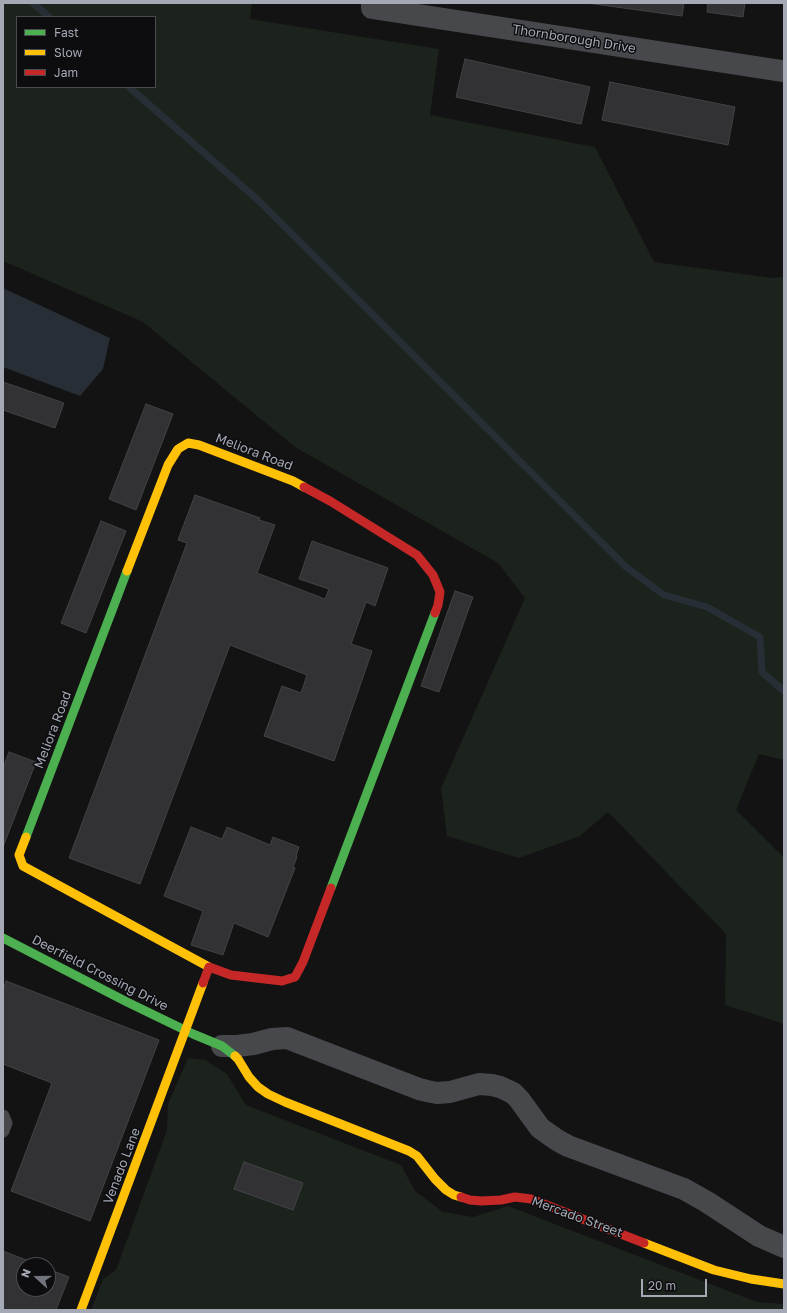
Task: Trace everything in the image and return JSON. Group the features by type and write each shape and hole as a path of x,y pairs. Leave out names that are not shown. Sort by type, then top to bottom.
{"street":[{"name":"Thornborough Drive","path":"372,3 372,8 783,68"},
{"name":"Meliora Road","path":"188,443 198,445 293,481 330,501 417,555 433,575 440,592 438,605 303,962 295,977 282,981 231,975 209,967 37,874 24,866 20,855 168,465 178,449 188,443"},
{"name":"Deerfield Crossing Drive","path":"3,938 127,1002 186,1030"},
{"path":"186,1030 209,967"},
{"name":"Mercado Street","path":"186,1030 222,1046 238,1059 249,1077 258,1087 268,1094 409,1151 417,1156 435,1179 446,1190 454,1195 470,1200 481,1201 501,1200 515,1197 532,1199 714,1270 750,1279 784,1284"},
{"name":"Venado Lane","path":"82,1310 186,1030"},
{"name":"Mercado Street","path":"222,1046 237,1046 272,1039 287,1038 427,1091 437,1093 450,1092 479,1084 492,1084 508,1090 519,1099 540,1128 557,1140 568,1146 684,1189 759,1236 784,1247"}],"lane":[{"path":"3,1116 6,1123 3,1131"}],"shaded area":[{"path":"3,3 252,3 250,19 439,49 430,115 595,147 654,262 773,278 784,277 784,760 759,754 736,810 784,858 784,1024 725,1005 726,934 608,812 580,836 519,858 447,836 441,788 525,598 498,563 295,447 143,322 3,261"},
{"path":"3,288 110,338 103,369 80,396 3,367"},
{"path":"188,1058 205,1060 227,1074 246,1105 401,1165 415,1191 443,1212 473,1217 508,1206 757,1302 784,1304 784,1310 91,1310 103,1279 116,1270 167,1130 168,1104"}],"building":[{"path":"587,3 684,3 682,16"},
{"path":"708,3 745,3 743,17 707,12"},
{"path":"465,59 590,87 581,124 456,97"},
{"path":"610,82 735,107 728,145 602,120"},
{"path":"3,382 64,403 55,428 3,410"},
{"path":"146,404 173,414 136,510 109,499"},
{"path":"195,495 260,518 259,520 275,525 257,573 325,599 329,589 299,579 312,541 388,568 375,606 366,602 351,644 372,651 334,761 264,736 282,686 301,693 307,675 230,645 140,884 69,858 187,543 178,540"},
{"path":"101,521 126,531 86,633 61,623"},
{"path":"455,591 473,597 439,692 421,686"},
{"path":"9,752 36,762 3,847 3,768"},
{"path":"191,827 222,839 227,827 270,845 273,837 299,847 293,867 295,868 268,937 234,923 223,955 191,945 203,911 164,896"},
{"path":"6,981 159,1040 90,1221 11,1191 52,1083 3,1064 3,990"},
{"path":"244,1162 303,1183 293,1210 234,1189"},
{"path":"3,1251 18,1257 16,1257 16,1297 56,1297 56,1272 69,1277 56,1310 3,1310"}],"waterway":[{"path":"33,3 48,16"},
{"path":"130,88 259,201 626,567 664,595 707,607 760,637 762,672 784,691"}],"traffic: fast":[{"path":"26,837 127,571"},
{"path":"331,888 435,613"},
{"path":"3,938 127,1002 193,1034 222,1046 235,1056"}],"traffic: slow":[{"path":"127,571 168,465 178,449 188,443 199,445 293,481 304,487"},
{"path":"26,837 19,855 23,866 209,967"},
{"path":"81,1310 203,983"},
{"path":"235,1056 249,1077 258,1087 268,1094 409,1151 417,1156 435,1179 446,1190 461,1197"},
{"path":"644,1243 714,1270 751,1279 784,1284"}],"traffic: jam":[{"path":"304,487 330,501 417,555 433,575 440,592 435,613"},
{"path":"203,983 209,967 231,975 282,981 295,977 303,962 331,888"},
{"path":"461,1197 481,1201 501,1200 515,1197 531,1199 644,1243"}]}
